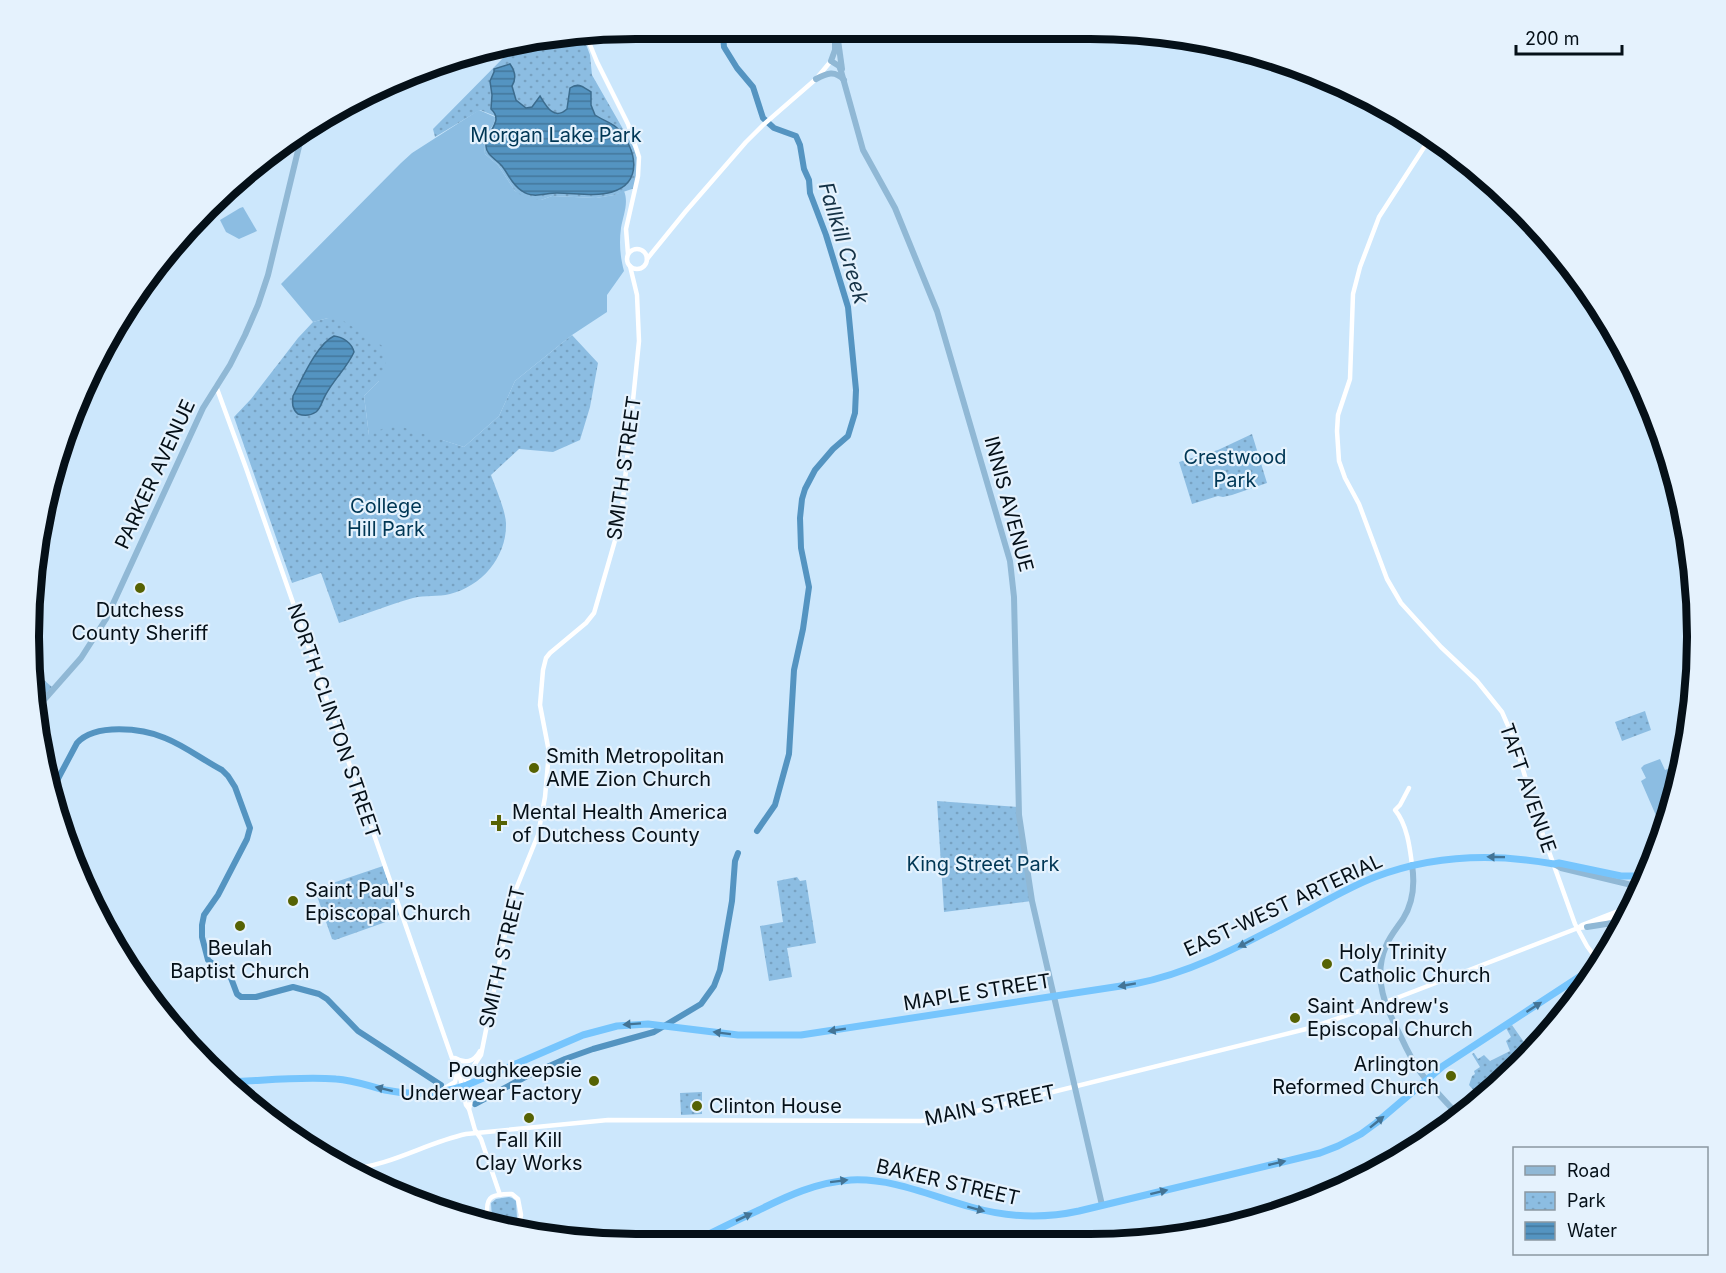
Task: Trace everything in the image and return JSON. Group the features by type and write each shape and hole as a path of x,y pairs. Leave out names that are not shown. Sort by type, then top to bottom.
{"highway":[{"name":"EAST-WEST ARTERIAL","path":"1183,970 1238,947 1358,884 1412,865 1449,859 1519,858 1554,864 1559,862 1621,876 1637,876"},
{"name":"MAPLE STREET","path":"483,1078 605,1028 660,1024 738,1035 773,1036 821,1033 1140,983 1183,970"},
{"name":"BAKER STREET","path":"708,1234 803,1190 838,1181 878,1181 984,1211 1022,1216 1060,1214 1320,1153 1344,1143 1371,1127 1448,1063 1580,976"},
{"path":"238,1082 331,1079 401,1092 437,1092 465,1086 483,1078"}],"main road":[{"path":"831,61 836,39"},
{"path":"838,39 844,81"},
{"name":"INNIS AVENUE","path":"831,61 838,66 844,81 863,150 895,208 937,311 1010,561 1014,597 1018,807 1032,901 1102,1205"},
{"path":"816,80 831,72 836,73 844,81"},
{"name":"PARKER AVENUE","path":"43,701 81,657 106,620 197,422 249,326 265,284 300,144"},
{"path":"1554,864 1561,868 1632,885"},
{"path":"1412,865 1413,881 1410,902 1405,916 1388,941 1381,962 1380,984 1384,1003 1411,1058 1426,1080 1454,1110"},
{"path":"1587,927 1613,923"}],"street":[{"path":"588,41 628,124 639,157 638,176 626,229 627,261 635,269 645,265 656,246 741,148 770,118 816,80 831,61"},
{"name":"TAFT AVENUE","path":"1426,144 1379,217 1360,267 1353,294 1352,366 1337,423 1338,451 1342,469 1359,504 1387,579 1398,598 1409,613 1472,675 1502,712 1513,737 1541,827 1578,928 1594,955"},
{"path":"627,242 635,249 644,252 656,246"},
{"path":"628,254 635,249"},
{"path":"644,252 647,259"},
{"name":"SMITH STREET","path":"465,1086 471,1070 480,1057 511,906 538,836 545,797 549,752 540,705 546,658 586,623 594,613 621,520 639,341 638,311 630,266"},
{"path":"634,282 640,268"},
{"name":"NORTH CLINTON STREET","path":"216,386 452,1056 465,1086"},
{"path":"1409,788 1395,810 1405,832 1412,865"},
{"name":"MAIN STREET","path":"363,1167 405,1156 452,1137 608,1120 928,1121 963,1115 1310,1028 1384,1003 1620,910"},
{"name":"MAIN STREET","path":"1578,928 1617,915"},
{"path":"452,1056 467,1062 475,1059 481,1048"},
{"name":"NORTH CLINTON STREET","path":"452,1056 457,1063 465,1086 466,1105 470,1110 475,1130 481,1139 500,1195"},
{"path":"475,1065 473,1072 483,1078"},
{"path":"437,1092 454,1083 457,1070"},
{"path":"488,1215 487,1204 492,1197 514,1195 519,1202 521,1215 518,1223"}],"green space":[{"name":"Morgan Lake Park","path":"585,41 590,55 592,75 635,150 639,166 635,188 596,198 552,196 541,200 527,199 515,191 498,165 485,154 486,139 495,116 480,110 435,137 433,129 508,53"},
{"path":"479,110 495,117 486,140 485,154 498,165 515,191 541,200 552,196 596,198 624,191 626,205 620,244 624,271 607,295 607,312 572,335 515,381 499,416 464,447 442,440 369,435 364,396 379,381 328,318 313,322 281,284 412,153"},
{"path":"243,207 257,231 239,239 226,232 220,220"},
{"name":"College Hill Park","path":"328,318 342,320 384,347 386,367 379,381 364,396 369,435 393,424 464,447 499,416 515,381 572,335 598,363 590,407 580,440 553,452 519,449 491,475 504,512 505,535 497,558 482,577 462,590 450,594 413,598 339,623 321,573 292,583 234,417 313,322"},
{"name":"Crestwood Park","path":"1252,434 1267,483 1232,495 1218,496 1192,504 1179,462 1218,450"},
{"path":"40,677 52,687 42,697"},
{"path":"1645,711 1651,730 1622,741 1615,722"},
{"path":"1660,759 1665,770 1670,768 1672,771 1658,820 1641,781 1646,778 1641,768"},
{"name":"King Street Park","path":"937,801 1018,807 1032,901 944,912"},
{"path":"383,866 399,914 397,918 335,940 332,939 316,893 318,888"},
{"path":"797,877 800,881 806,880 816,943 787,948 792,977 769,981 760,926 783,922 777,881"},
{"path":"1512,1025 1526,1044 1475,1092 1469,1085 1475,1074 1474,1071 1480,1067 1472,1054 1474,1053 1478,1059 1484,1055 1490,1061 1510,1051 1506,1041 1511,1037 1506,1028"},
{"path":"702,1092 702,1114 681,1115 680,1093"},
{"path":"509,1197 516,1201 517,1218 513,1221 492,1216 491,1203 496,1199"}],"water":[{"name":"Morgan Lake Park","path":"510,64 515,75 512,86 516,100 526,108 532,107 540,96 551,111 558,113 567,109 570,88 573,86 578,85 591,92 591,105 595,115 618,129 629,145 634,164 629,181 612,192 599,194 535,195 519,189 486,149 496,118 491,109 490,81 494,69"},
{"path":"334,336 347,341 354,352 328,390 318,410 309,415 298,414 293,406 293,396 316,354"}],"waterway":[{"name":"Fallkill Creek","path":"723,39 724,47 737,68 753,87 763,118 774,128 796,136 800,145 810,193 826,235 848,307 856,390 855,413 848,436 815,470 802,499 801,548 809,587 794,670 789,754 775,805 757,831"},
{"name":"Fallkill Creek","path":"57,781 77,743 95,732 119,729 144,732 165,738 222,770 235,787 250,828 247,839 218,895 204,915 202,937 208,960 231,978 237,994 241,997 256,997 293,987 319,994 327,999 358,1031 441,1085"},
{"name":"Fallkill Creek","path":"475,1104 565,1059 654,1032 701,1004 714,986 720,970 738,853"}],"place":[{"name":"Dutchess County Sheriff","path":"140,588"},
{"name":"Smith Metropolitan AME Zion Church","path":"534,768"},
{"name":"Mental Health America of Dutchess County","path":"499,823"},
{"name":"Saint Paul's Episcopal Church","path":"293,901"},
{"name":"Beulah Baptist Church","path":"240,926"},
{"name":"Holy Trinity Catholic Church","path":"1327,964"},
{"name":"Saint Andrew's Episcopal Church","path":"1295,1018"},
{"name":"Arlington Reformed Church","path":"1451,1076"},
{"name":"Poughkeepsie Underwear Factory","path":"594,1081"},
{"name":"Clinton House","path":"697,1106"},
{"name":"Fall Kill Clay Works","path":"529,1118"}]}
